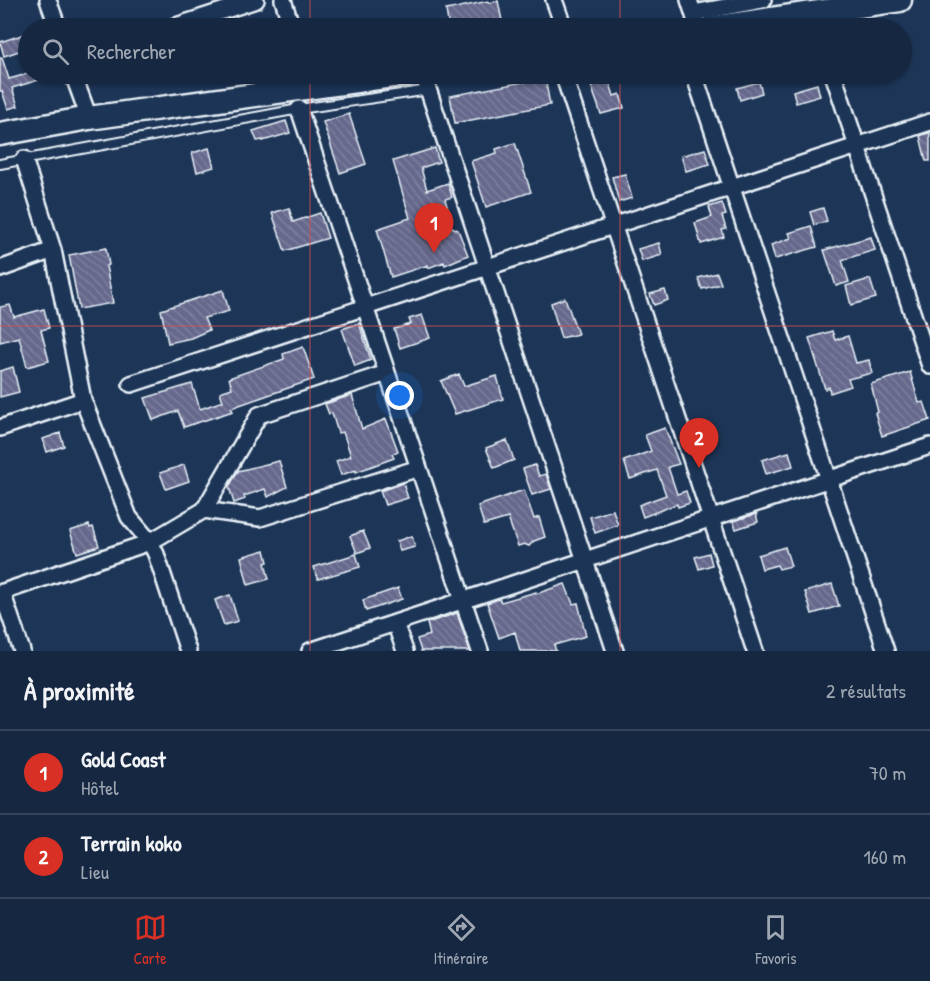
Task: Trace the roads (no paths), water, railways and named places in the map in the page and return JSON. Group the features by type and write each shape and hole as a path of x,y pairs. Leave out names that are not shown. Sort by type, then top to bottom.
{"main road":[{"path":"827,18 900,0"},
{"path":"0,134 89,118 335,84"}],"street":[{"path":"48,0 54,18"},
{"path":"201,18 256,0"},
{"path":"283,0 289,18"},
{"path":"554,0 560,18"},
{"path":"691,6 764,0"},
{"path":"77,84 89,118"},
{"path":"427,84 615,651"},
{"path":"566,84 755,651"},
{"path":"697,84 886,651"},
{"path":"836,84 930,366"},
{"path":"300,108 480,651"},
{"path":"131,384 930,122"},
{"path":"24,159 53,250 83,400 129,516 150,542 156,554 188,651"},
{"path":"0,269 53,250"},
{"path":"22,651 1,593 150,542 204,510 259,416 387,373"},
{"path":"0,428 83,400"},
{"path":"310,651 930,446"},
{"path":"204,510 260,518 419,468"},
{"path":"395,623 405,651"}],"lane":[{"path":"0,164 300,108 429,90"}],"place":[{"name":"Gold Coast","path":"434,253"},
{"name":"Terrain koko","path":"699,468"}]}
